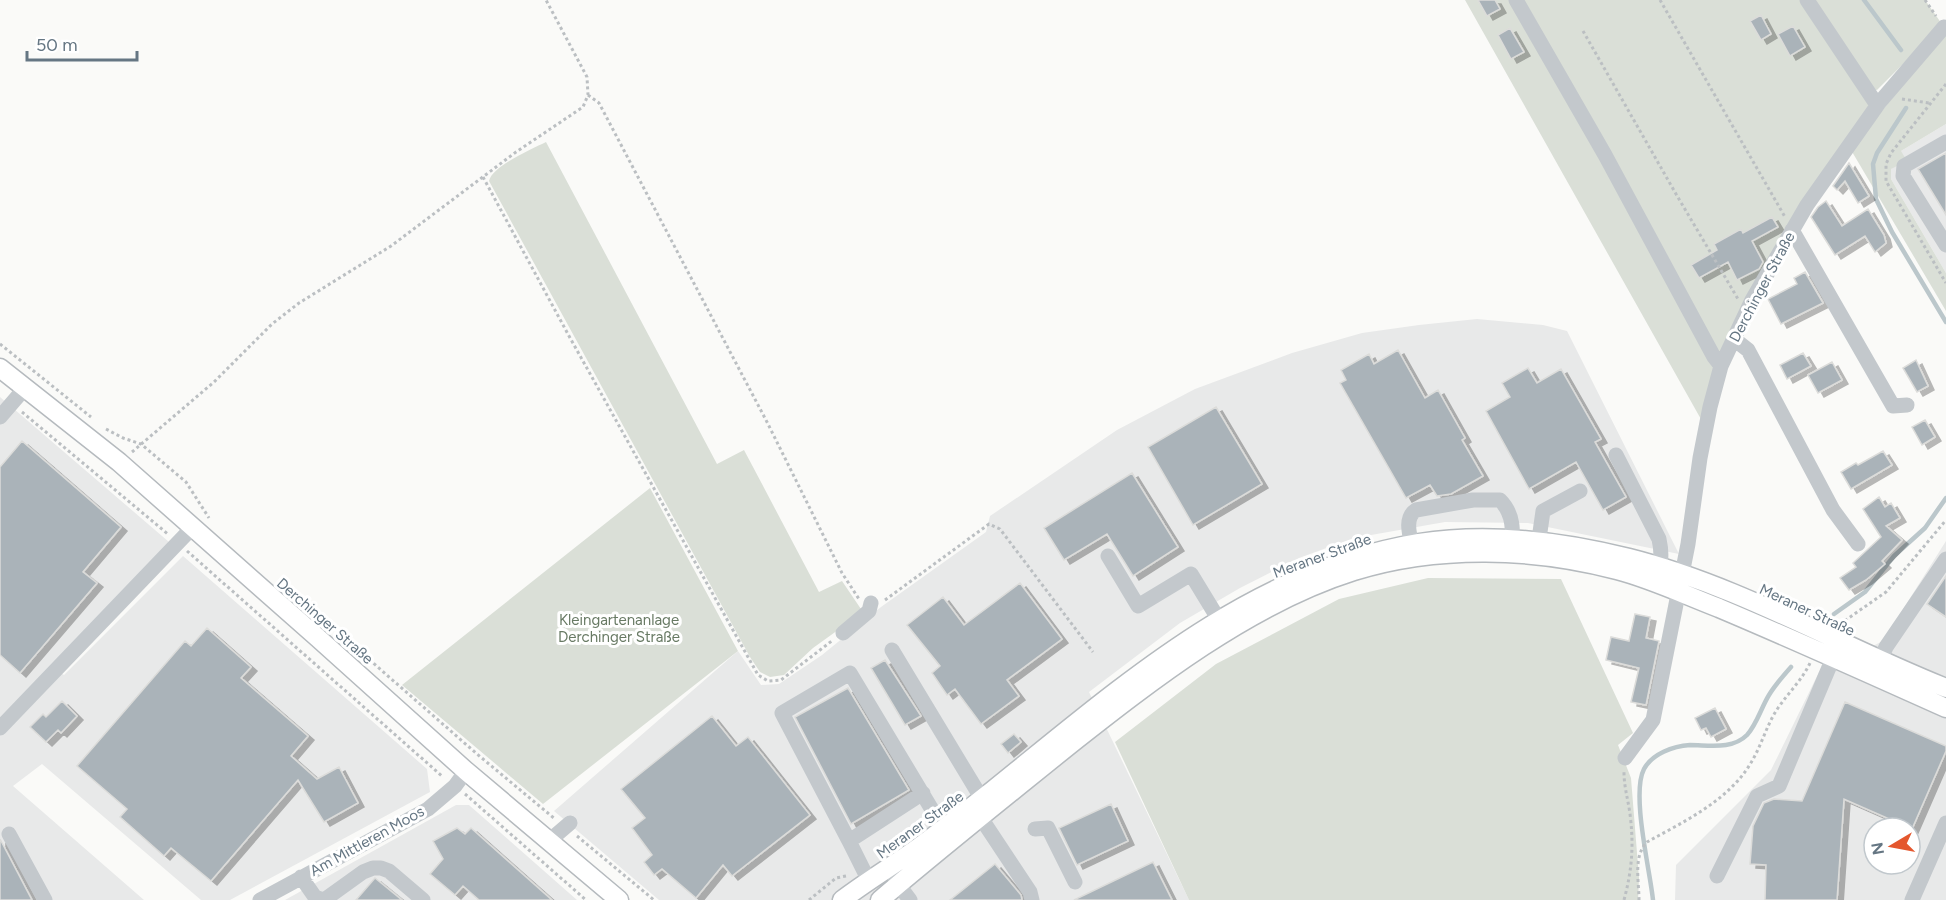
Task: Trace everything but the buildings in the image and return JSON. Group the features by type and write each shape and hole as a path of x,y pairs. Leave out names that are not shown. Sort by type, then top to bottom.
{"main road":[{"name":"Derchinger Straße","path":"0,368 119,462 466,771 620,900"},
{"name":"Meraner Straße","path":"880,900 978,807 1137,676 1219,620 1277,588 1342,562 1414,551 1450,554 1512,546 1602,552 1656,574 1761,606 1946,688"},
{"name":"Meraner Straße","path":"978,807 1237,625 1263,610 1324,582 1414,551"},
{"name":"Meraner Straße","path":"1680,582 1830,665 1946,707"},
{"name":"Meraner Straße","path":"849,897 866,874 891,866 946,835"}],"street":[{"path":"1516,0 1605,155 1721,366"},
{"path":"1807,0 1878,103"},
{"name":"Derchinger Straße","path":"1625,758 1653,720 1688,544 1700,458 1721,366 1748,308 1792,230 1878,103 1944,27"},
{"path":"1946,142 1904,166 1903,171 1903,176 1946,245"},
{"path":"1792,230 1893,406 1907,405"},
{"path":"1734,339 1748,350 1833,510 1858,544"},
{"path":"0,417 25,388"},
{"path":"1616,455 1659,539 1662,552 1656,574"},
{"path":"1538,549 1543,511 1580,491"},
{"path":"1414,551 1408,519 1410,513 1473,500 1500,500 1506,506 1512,524 1512,546"},
{"path":"0,728 192,527"},
{"path":"1108,556 1137,606 1191,574 1219,620"},
{"path":"1881,659 1886,647 1915,610 1946,559"},
{"path":"843,633 869,611 871,603"},
{"path":"892,650 978,807 1030,892 1032,900"},
{"path":"1717,876 1757,796 1779,786 1830,665"},
{"path":"866,874 782,713 850,673 946,835"},
{"name":"Am Mittleren Moos","path":"260,900 428,808 455,786 466,771"},
{"path":"849,842 923,793"},
{"path":"1912,900 1942,844 1946,823"},
{"path":"549,841 568,825"},
{"path":"1035,829 1048,828 1075,882"},
{"path":"9,834 45,900"},
{"path":"891,866 898,884 910,900"},
{"path":"301,877 315,897 324,900 363,872 381,868 389,871 423,900"}],"path":[{"path":"119,462 214,382 272,324 299,303 391,246 516,152 583,107 588,95 587,76 546,0"},
{"path":"1660,0 1792,230"},
{"path":"1925,0 1944,27"},
{"path":"1584,31 1736,297 1748,308"},
{"path":"588,95 599,103 767,422 842,573 860,600 877,604 891,597 989,524 1000,529 1093,652"},
{"path":"1878,103 1909,99 1929,103"},
{"path":"483,177 758,675 768,681 781,680 843,633"},
{"path":"0,344 95,420"},
{"path":"11,403 178,543 586,900"},
{"path":"104,427 123,438 141,444 186,482 210,519"},
{"path":"126,499 132,491"},
{"path":"1840,624 1886,592 1946,520"},
{"name":"Derchinger Straße","path":"319,615 477,754 568,825 654,900"},
{"name":"Meraner Straße","path":"1830,621 1849,629"},
{"path":"1639,900 1638,856 1641,848 1647,842 1696,814 1736,784 1751,762 1777,709 1805,673 1809,664 1830,665"},
{"path":"1624,900 1631,872 1633,841 1630,810 1624,786 1625,758"},
{"name":"Meraner Straße","path":"809,900 837,879 852,874 866,874"}],"shaded area":[{"path":"1946,124 1946,273 1891,179 1891,169 1901,151"},
{"path":"1477,319 1543,325 1567,331 1679,554 1528,523 1445,522 1354,538 1299,558 1240,588 1180,623 1089,692 1189,900 659,900 554,811 738,651 761,685 779,684 822,655 881,607 986,532 990,516 1117,430 1195,389 1292,353 1362,333"},
{"path":"0,397 169,542 56,670 64,675 183,556 427,769 430,792 230,900 201,900 42,764 13,786 144,900 0,900"},
{"path":"1946,541 1946,900 1675,900 1676,865 1771,770 1819,672 1883,641"},
{"path":"456,805 469,805 577,900 285,900"}],"green space":[{"path":"1465,0 1807,0 1877,105 1792,230 1702,421"},
{"path":"1813,0 1925,0 1944,27 1877,90 1870,89"},
{"path":"1946,30 1946,124 1901,151 1907,161 1891,169 1891,179 1946,273 1946,311 1851,150"},
{"path":"546,142 717,464 744,450 819,592 842,581 863,612 813,648 784,675 770,677 760,672 750,657 489,181 492,175 505,164"},
{"name":"Kleingartenanlage Derchinger Straße","path":"650,488 738,651 543,804 402,685"},
{"path":"1428,578 1561,579 1633,733 1618,745 1631,778 1639,878 1638,900 1189,900 1115,742 1216,664 1339,599"}],"waterway":[{"path":"1864,0 1901,50"},
{"path":"1906,108 1877,153 1873,164 1876,199 1892,232 1946,322"},
{"path":"1834,614 1865,592 1894,556 1925,528 1946,498"},
{"path":"1653,900 1640,814 1641,781 1644,769 1652,759 1677,747 1720,746 1741,740 1750,731 1771,691 1791,667"}]}
